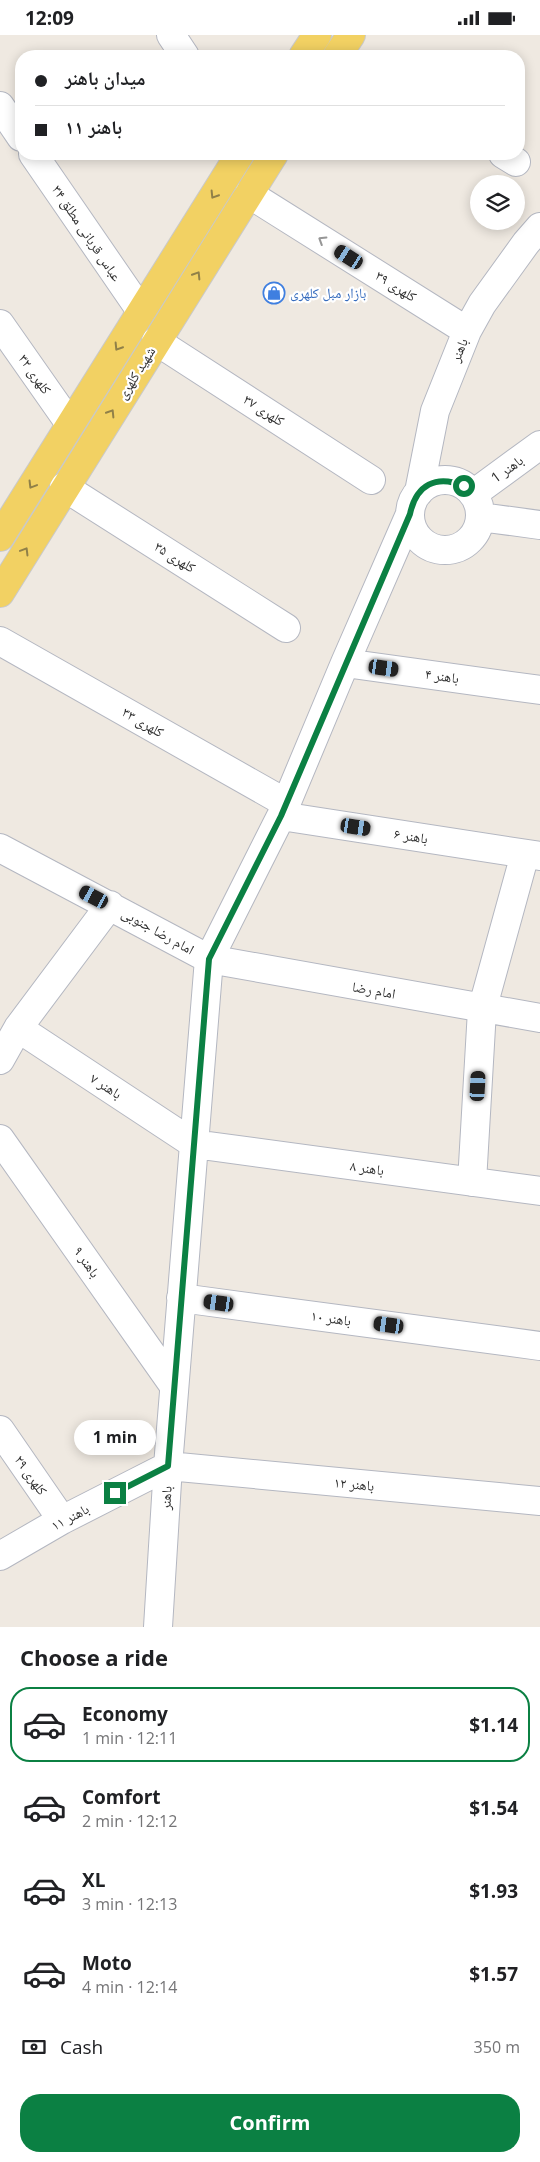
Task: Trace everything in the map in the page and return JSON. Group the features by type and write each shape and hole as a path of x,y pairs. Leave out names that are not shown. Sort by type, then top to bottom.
{"main road":[{"path":"307,50 317,35"},
{"name":"شهید کلهری","path":"0,537 236,160"},
{"name":"شهید کلهری","path":"0,593 64,487 270,160"}],"street":[{"path":"170,35 181,50"},
{"path":"0,106 15,128"},
{"name":"عباس قربانی مطلق ۳۴","path":"37,160 141,311"},
{"name":"کلهری ۳۹","path":"249,194 467,331"},
{"name":"باهنر","path":"158,1627 174,1386 209,959 284,809 415,503 435,411 467,331 482,304 526,243 540,227"},
{"name":"کلهری ۳۲","path":"0,324 70,424"},
{"name":"کلهری ۳۷","path":"156,341 372,480"},
{"name":"باهنر 1","path":"477,505 540,445"},
{"path":"452,481 464,486 477,505 478,529 471,539 462,546 450,550 438,550 426,545 418,537 412,526 415,503 434,482 452,481"},
{"name":"کلهری ۳۵","path":"64,487 286,628"},
{"path":"477,505 540,525"},
{"name":"کلهری ۳۳","path":"0,641 284,809"},
{"name":"باهنر ۴","path":"345,663 540,690"},
{"name":"باهنر ۶","path":"284,809 532,855"},
{"name":"امام رضا جنوبی","path":"0,848 209,959"},
{"path":"472,1182 482,1010 532,855"},
{"path":"0,1059 18,1028 110,905"},
{"name":"امام رضا","path":"209,959 482,1010 540,1018"},
{"name":"باهنر ۷","path":"18,1028 194,1145"},
{"name":"باهنر ۹","path":"0,1139 174,1386"},
{"name":"باهنر ۸","path":"194,1145 540,1191"},
{"name":"باهنر ۱۰","path":"181,1298 540,1346"},
{"name":"کلهری ۲۹","path":"0,1430 62,1520"},
{"name":"باهنر ۱۲","path":"168,1466 540,1501"},
{"name":"باهنر ۱۱","path":"0,1557 62,1520 168,1466"}],"place":[{"name":"بازار مبل کلهری","path":"274,293"}],"route":[{"path":"115,1493 168,1466 209,959 281,816 410,514 413,502 419,492 429,484 440,481 452,481 464,486"}]}
